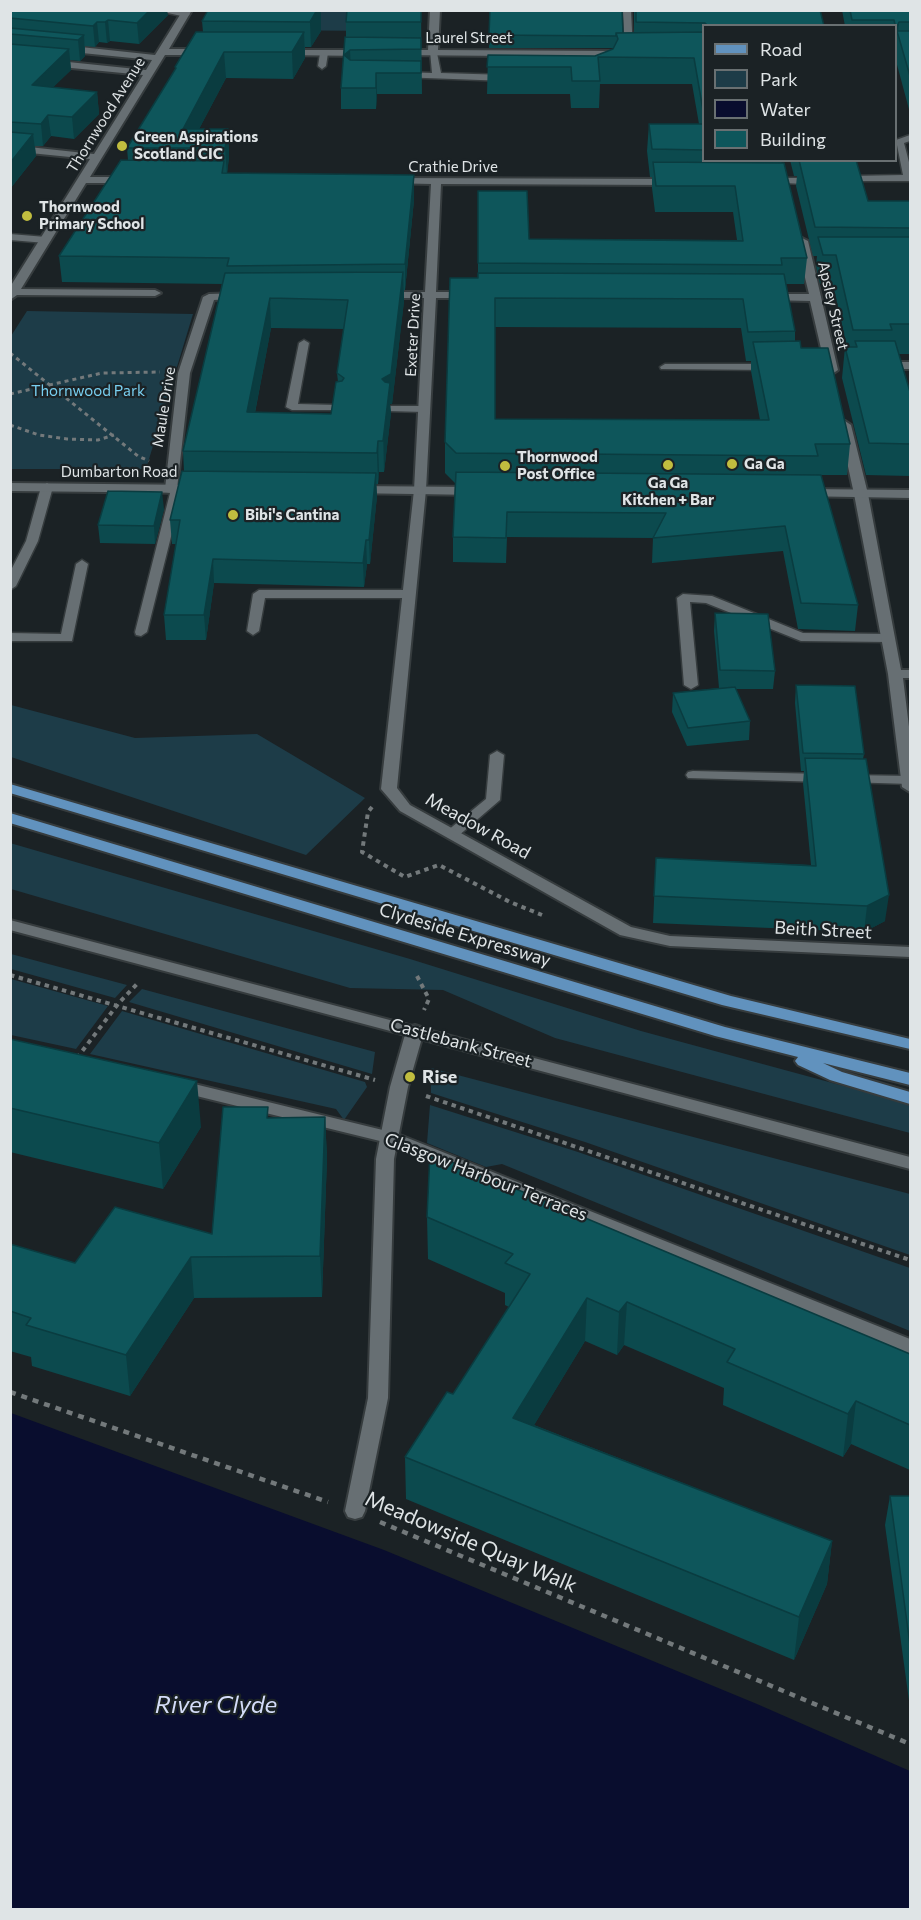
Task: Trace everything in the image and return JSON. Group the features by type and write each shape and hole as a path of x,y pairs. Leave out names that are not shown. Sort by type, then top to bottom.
{"main road":[{"path":"10,781 62,804"},
{"name":"Clydeside Expressway","path":"10,788 728,1001 910,1044"},
{"name":"Clydeside Expressway","path":"10,818 773,1047 910,1079"},
{"path":"773,1047 836,1076 910,1098"}],"street":[{"path":"434,53 435,10"},
{"name":"Thornwood Avenue","path":"12,294 187,12"},
{"path":"56,48 160,55 220,52"},
{"name":"Laurel Street","path":"267,52 634,54"},
{"path":"10,59 149,73"},
{"path":"10,148 97,157"},
{"path":"83,180 142,180"},
{"name":"Crathie Drive","path":"377,181 682,182"},
{"name":"Exeter Drive","path":"420,490 436,182"},
{"name":"Apsley Street","path":"799,227 812,261 815,298 832,369"},
{"path":"12,294 155,293"},
{"path":"372,296 477,295"},
{"name":"Maule Drive","path":"174,489 184,373 209,297 255,296"},
{"path":"757,297 815,298"},
{"path":"865,366 910,366"},
{"path":"842,411 861,494 895,674 910,783"},
{"name":"Dumbarton Road","path":"10,487 212,489"},
{"path":"339,490 488,491"},
{"path":"389,789 420,490"},
{"path":"791,493 910,494"},
{"path":"895,674 910,674"},
{"name":"Meadow Road","path":"389,789 405,808 626,931 670,941 734,945"},
{"name":"Castlebank Street","path":"10,925 910,1163"},
{"name":"Beith Street","path":"734,945 910,952"},
{"path":"355,1511 378,1398 385,1160 399,1087 415,1031"},
{"name":"Glasgow Harbour Terraces","path":"165,1083 389,1137 910,1347"}],"lane":[{"path":"158,10 187,12"},
{"path":"627,10 634,54"},
{"path":"322,66 324,53"},
{"path":"434,53 436,75"},
{"path":"606,54 611,64"},
{"path":"394,75 515,78"},
{"path":"850,179 910,178 899,143 900,140 910,138"},
{"path":"786,182 803,181"},
{"path":"10,237 46,240"},
{"path":"304,343 292,407 338,408"},
{"path":"665,367 784,367"},
{"path":"391,409 424,409"},
{"path":"10,586 15,572 23,564 32,541 47,488"},
{"path":"141,632 174,489"},
{"path":"10,637 67,638 82,564"},
{"path":"253,631 259,594 409,594"},
{"path":"691,685 683,598 708,599 801,637 888,638"},
{"path":"452,834 494,800 497,755"},
{"path":"693,775 910,783"}],"path":[{"path":"10,353 138,456"},
{"path":"10,394 86,376 131,371 184,373"},
{"path":"10,425 39,435 75,440 98,440 114,435"},
{"path":"389,789 368,812 362,852 405,877 440,865"},
{"path":"10,975 118,1004 399,1087 582,1147 910,1260"},
{"path":"415,1031 429,999 417,976"},
{"path":"75,1060 118,1004 137,984"},
{"name":"Meadowside Quay Walk","path":"10,1392 355,1511 910,1744"}],"green space":[{"path":"265,11 380,11 379,31 253,30"},
{"name":"Thornwood Park","path":"27,311 193,314 146,469 11,469 11,336"},
{"path":"11,705 135,738 257,734 365,798 306,855 11,757"},
{"path":"10,843 410,959 641,1031 910,1104 910,1133 555,1038 443,990 350,988 11,889"},
{"path":"11,954 127,985 115,998 11,969"},
{"path":"11,979 108,1006 76,1049 11,1035"},
{"path":"142,989 375,1052 372,1074 129,1002"},
{"path":"122,1011 365,1082 367,1087 344,1120 336,1109 90,1054"},
{"path":"431,1068 910,1194 910,1255 585,1142 431,1093"},
{"path":"430,1105 578,1152 910,1268 910,1331 502,1164 486,1167 427,1143"}],"water":[{"name":"River Clyde","path":"11,1413 384,1550 757,1704 910,1771 910,1909 11,1909"}],"building":[{"path":"10,10 150,10 137,23 108,20 97,22 93,26 10,18"},
{"path":"208,10 317,10 310,22 202,21"},
{"path":"347,10 421,10 421,22 346,22"},
{"path":"490,10 622,10 623,33 616,33 616,36 489,35"},
{"path":"636,10 820,10 824,24 706,24 636,22"},
{"path":"850,10 910,10 910,22 899,22 897,27 894,20 852,20"},
{"path":"10,28 84,35 78,40 10,34"},
{"path":"897,31 910,31 910,76"},
{"path":"196,32 304,32 292,52 224,52 183,129 228,129 225,148 127,148 176,68"},
{"path":"702,32 702,104 694,58 598,57 600,81 572,81 571,67 487,67 488,55 595,56 613,49 618,39 616,33"},
{"path":"345,37 421,38 421,49 350,50 344,55 350,60 421,61 421,73 376,73 376,88 341,88"},
{"path":"10,44 69,49 32,85 97,92 72,117 48,115 41,124 10,122"},
{"path":"649,124 702,124 702,150 652,149"},
{"path":"10,132 33,134 10,163"},
{"path":"121,160 224,161 222,173 414,175 405,264 227,266 229,258 59,256"},
{"path":"653,162 784,163 807,258 781,258 782,265 478,263 478,191 527,191 529,239 743,241 735,186 656,186"},
{"path":"799,162 857,162 868,201 910,201 910,228 815,227"},
{"path":"818,237 910,237 910,324 890,324 892,330 853,330 836,255 823,255"},
{"path":"403,272 391,374 382,379 390,383 383,441 378,441 377,453 183,451 225,273","holes":["270,298 348,300 337,373 344,378 336,382 331,414 247,412"]},
{"path":"478,273 784,274 795,331 748,332 743,299 495,298 495,419 769,420 753,342 800,341 801,348 828,348 850,444 815,444 818,456 456,453 445,442 450,278 478,278"},
{"path":"855,341 895,341 910,392 910,444 869,443 845,347 857,347"},
{"path":"182,471 376,473 369,540 366,540 363,563 213,559 204,615 164,615 180,520 170,520"},
{"path":"456,472 821,475 858,605 801,603 785,526 653,538 666,513 507,512 506,538 453,537"},
{"path":"108,491 162,492 154,526 98,525"},
{"path":"715,613 768,614 775,671 720,670"},
{"path":"796,685 855,686 864,754 803,753"},
{"path":"735,687 750,721 688,728 673,693"},
{"path":"805,758 866,759 889,895 867,906 654,896 656,858 816,866"},
{"path":"10,1039 197,1081 159,1143 10,1108"},
{"path":"223,1107 268,1107 267,1118 325,1117 320,1256 191,1257 126,1355 26,1325 31,1318 10,1311 10,1244 75,1263 115,1207 212,1234"},
{"path":"430,1153 910,1354 910,1425 856,1401 848,1414 727,1362 735,1349 627,1302 619,1312 587,1298 513,1418 832,1541 799,1617 405,1457 447,1392 453,1394 530,1274 505,1263 513,1254 427,1217"},
{"path":"890,1496 910,1496 910,1645"}],"place":[{"name":"Green Aspirations Scotland CIC","path":"122,146"},
{"name":"Thornwood Primary School","path":"27,216"},
{"name":"Ga Ga","path":"732,464"},
{"name":"Ga Ga Kitchen + Bar","path":"668,465"},
{"name":"Thornwood Post Office","path":"505,466"},
{"name":"Bibi's Cantina","path":"233,515"},
{"name":"Rise","path":"410,1077"}]}
